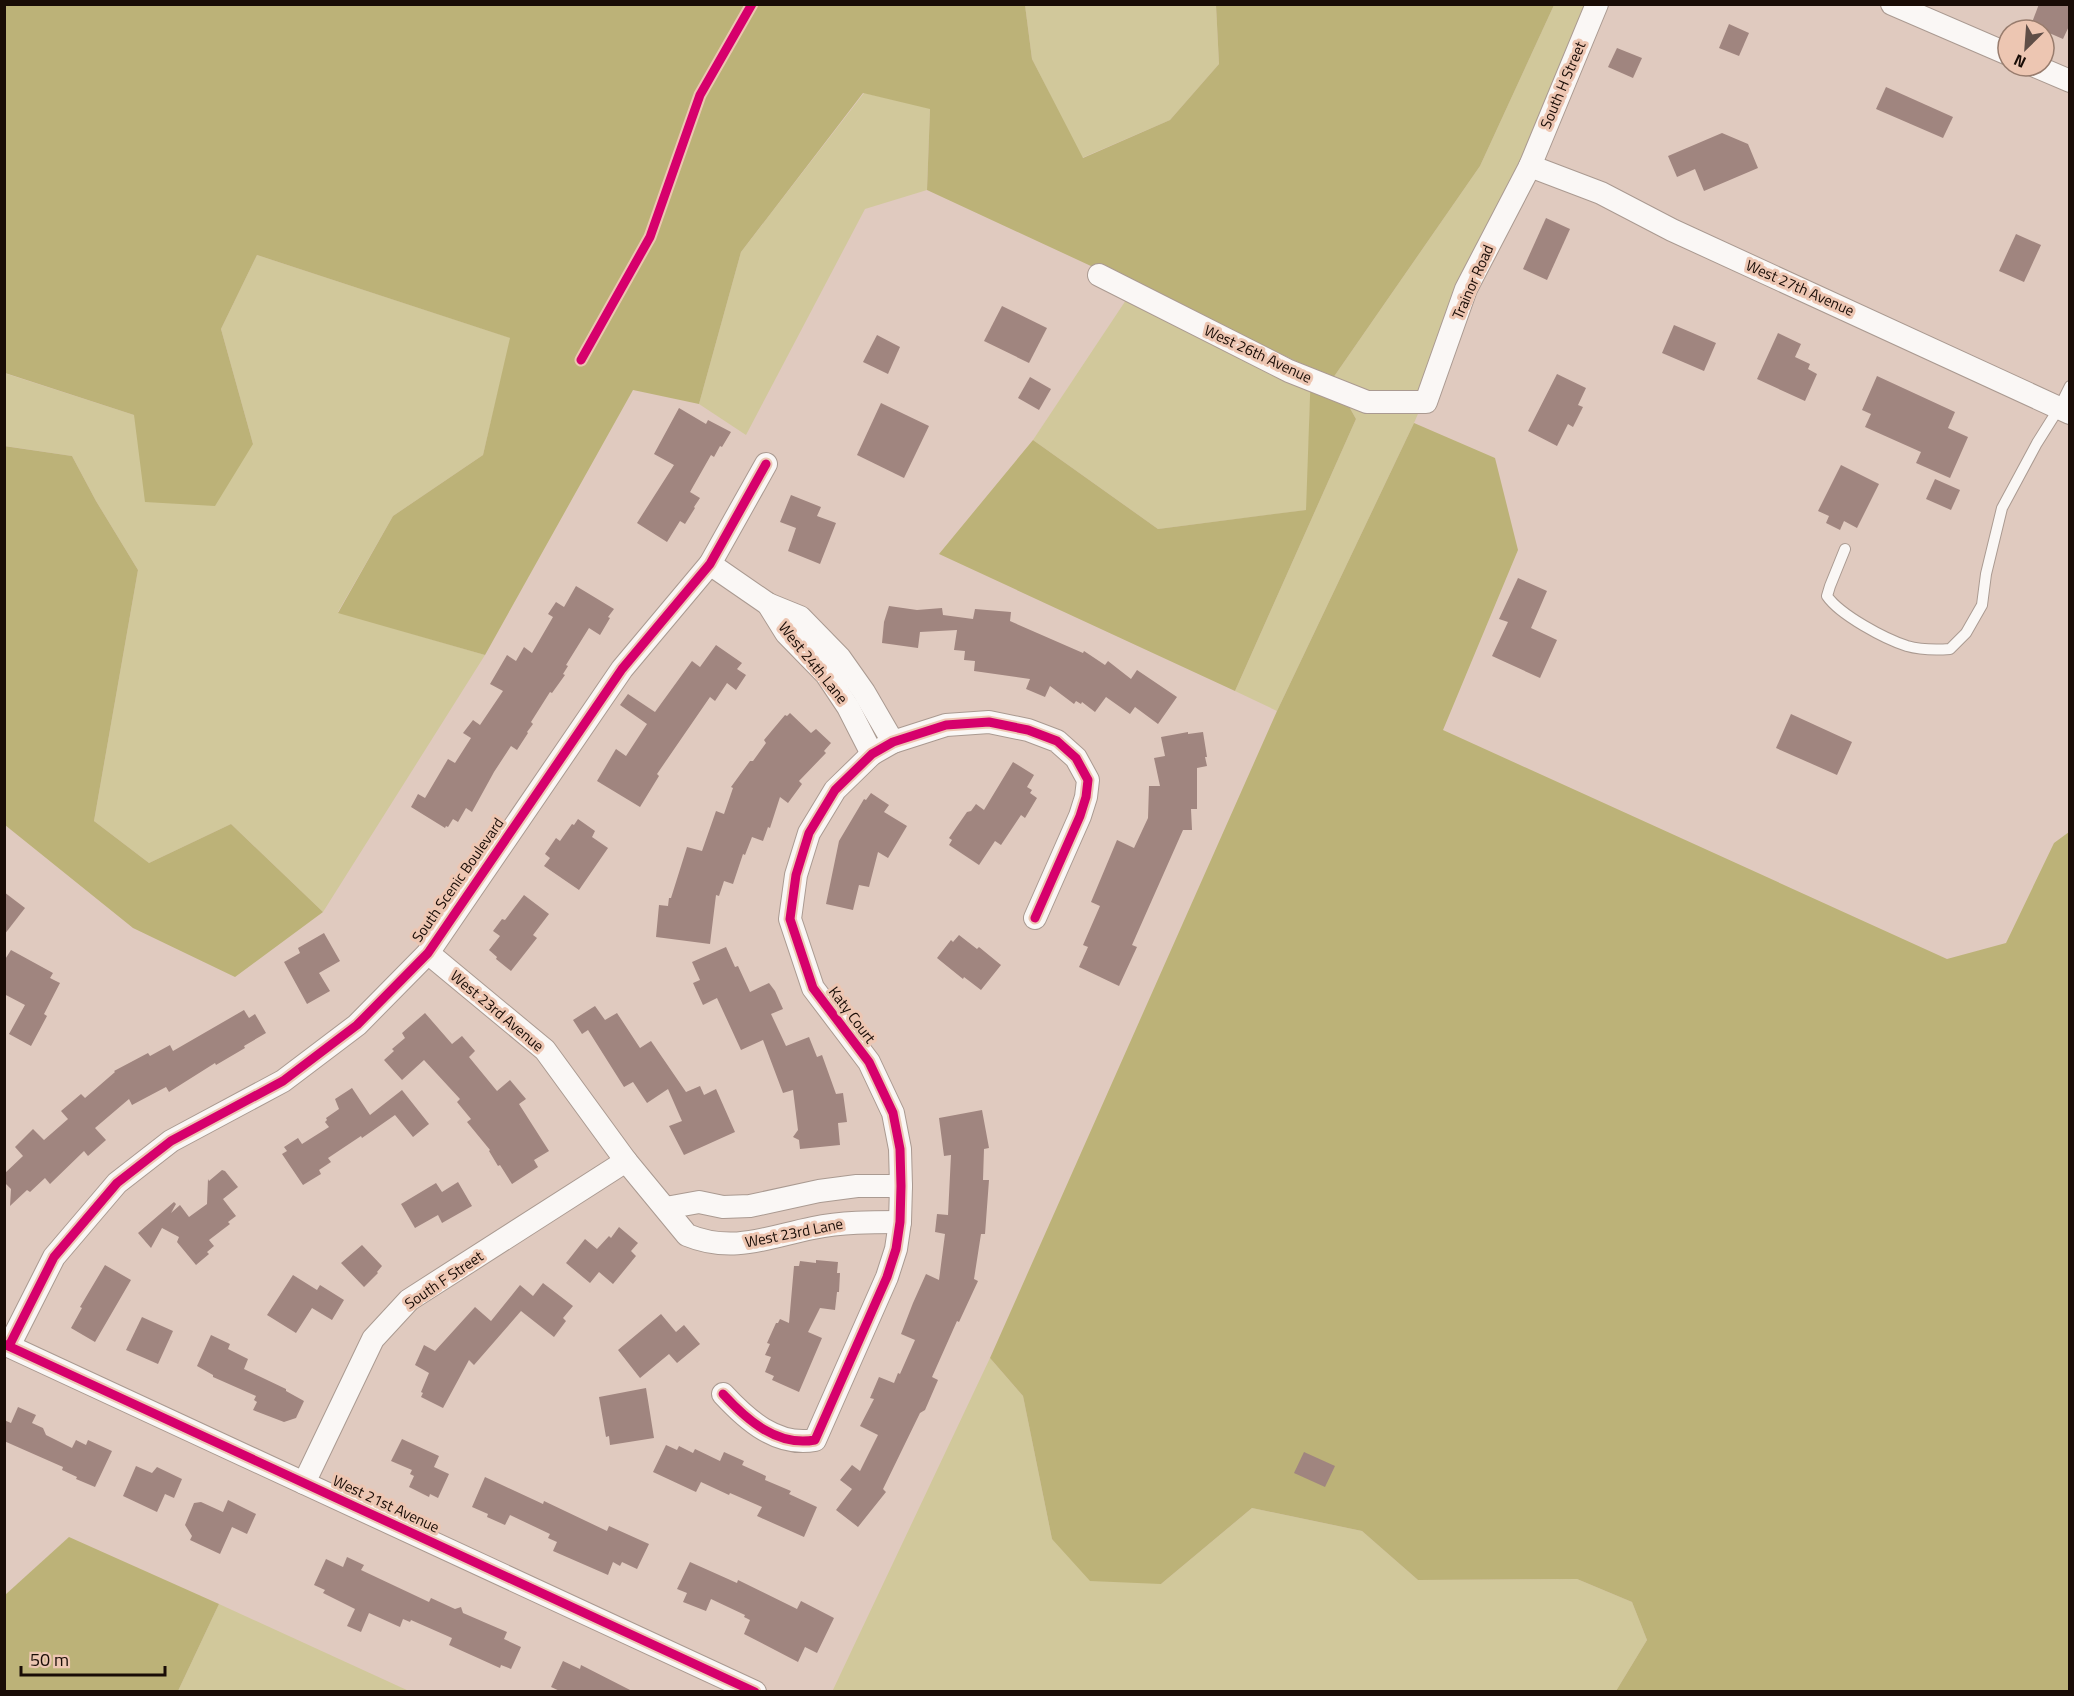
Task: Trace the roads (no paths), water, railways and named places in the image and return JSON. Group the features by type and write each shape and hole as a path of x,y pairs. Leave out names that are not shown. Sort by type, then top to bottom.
{"street":[{"name":"South H Street","path":"1530,165 1597,4"},
{"path":"1892,4 1996,49"},
{"path":"2056,75 2070,81"},
{"name":"Trainor Road","path":"1426,402 1466,289 1530,165"},
{"name":"West 27th Avenue","path":"1530,165 1601,193 1672,230 2064,411"},
{"name":"West 26th Avenue","path":"1098,275 1289,371 1367,402 1426,402"},
{"name":"South Scenic Boulevard","path":"7,1345 54,1257 117,1183 171,1141 283,1082 357,1025 428,952 622,669 710,564 766,464"},
{"name":"West 24th Lane","path":"710,564 768,604 800,617 840,658 864,692 893,742"},
{"name":"West 24th Lane","path":"768,604 786,633 826,674 848,707 872,754"},
{"name":"Katy Court","path":"723,1394 741,1414 786,1440 801,1442 815,1440 887,1278 896,1249 900,1222 901,1186 900,1149 893,1113 868,1062 813,988 790,919 796,875 809,833 835,790 872,754 893,742 946,725 989,722 1028,730 1057,741 1076,758 1088,780 1086,797 1080,816 1035,918"},
{"name":"West 23rd Avenue","path":"428,952 545,1050 626,1161"},
{"name":"West 23rd Lane","path":"626,1161 687,1235 700,1240 721,1244 746,1244 812,1228 849,1222 900,1222"},
{"name":"South F Street","path":"304,1483 373,1339 409,1300 626,1161"},
{"path":"666,1208 699,1202 723,1208 750,1206 819,1191 857,1186 901,1186"},
{"name":"West 21st Avenue","path":"7,1345 755,1692"}],"lane":[{"path":"1845,549 1827,596 1833,606 1875,631 1907,646 1930,650 1950,649 1966,633 1982,604 1986,574 2002,508 2037,443 2064,411 2070,386"}]}
